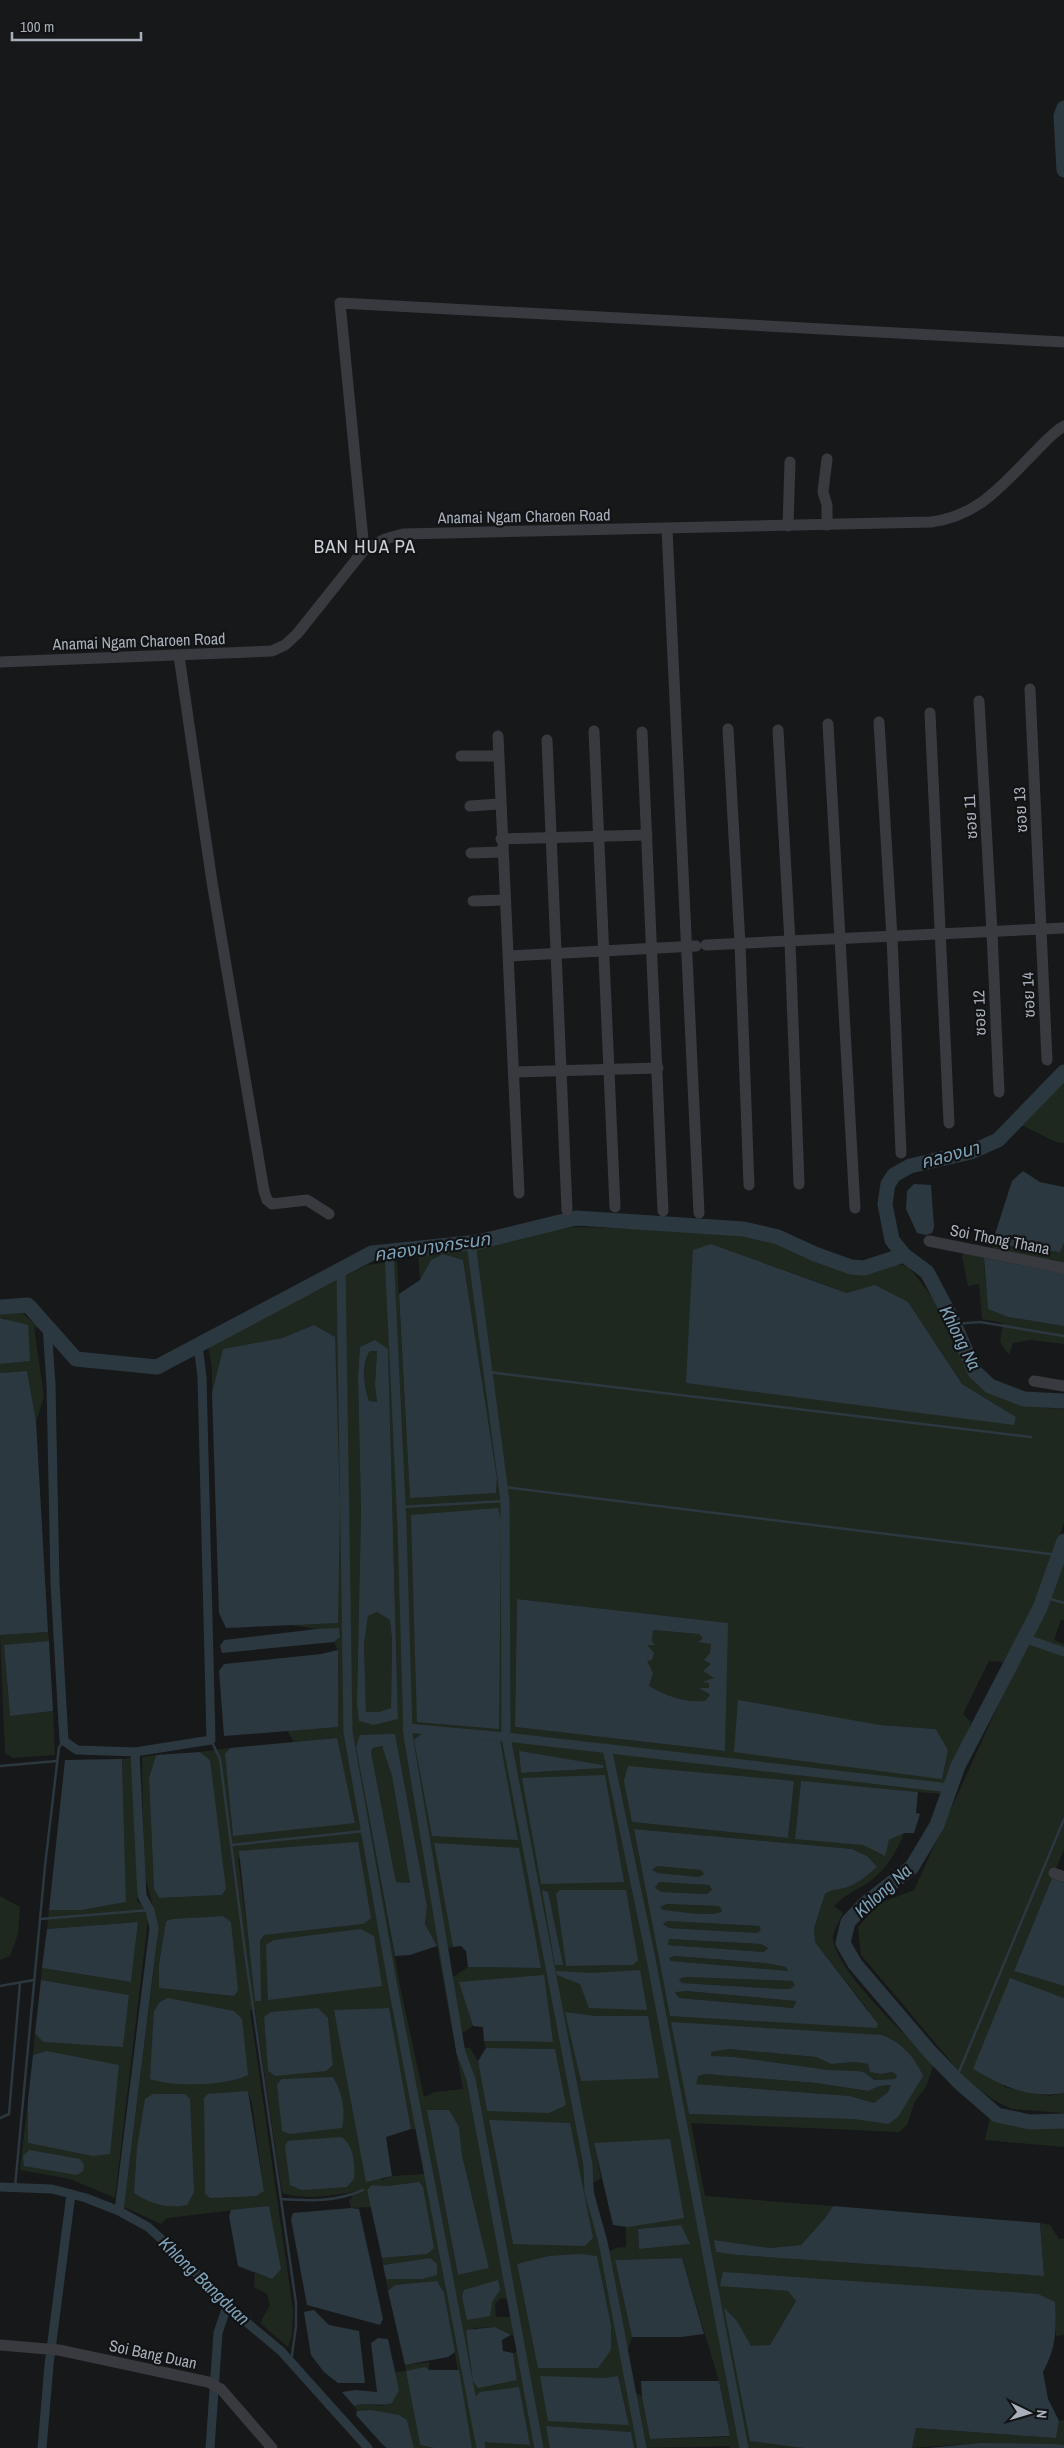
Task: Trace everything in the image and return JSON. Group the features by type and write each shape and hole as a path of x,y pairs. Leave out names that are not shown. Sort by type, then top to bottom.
{"street":[{"path":"364,550 340,303 1064,342"},
{"name":"Anamai Ngam Charoen Road","path":"0,662 272,651 285,645 298,634 364,550 385,539 403,534 931,522 963,515 1005,482 1050,437 1064,426"},
{"path":"827,459 823,492 827,505 827,525"},
{"path":"788,526 790,462"},
{"path":"667,529 696,946 699,1213"},
{"path":"179,656 212,882 264,1191 267,1200 272,1204 307,1200 329,1214"},
{"name":"ซอย 13","path":"1030,689 1042,930"},
{"name":"ซอย 11","path":"979,701 992,932"},
{"path":"930,713 942,934 949,1123"},
{"path":"879,722 892,937 901,1153"},
{"path":"828,724 855,1208"},
{"path":"728,729 740,944 749,1185"},
{"path":"778,730 790,942 799,1184"},
{"path":"594,731 615,1207"},
{"path":"642,732 653,948 663,1211"},
{"path":"498,736 499,804 509,956 518,1193"},
{"path":"547,740 567,1210"},
{"path":"461,756 498,756"},
{"path":"470,806 499,804"},
{"path":"501,839 647,834"},
{"path":"471,853 502,852"},
{"path":"473,901 504,900"},
{"path":"509,956 1064,928"},
{"name":"ซอย 14","path":"1042,930 1047,1060"},
{"name":"ซอย 12","path":"992,932 999,1092"},
{"path":"514,1072 658,1068"},
{"name":"Soi Thong Thana","path":"929,1241 1064,1268"},
{"path":"1034,1382 1064,1386"},
{"name":"Soi Bang Duan","path":"0,2346 51,2349 208,2382 221,2389 272,2448"}],"shaded area":[{"path":"1064,1078 1064,1143 1056,1142 1021,1125"},
{"path":"1023,1171 1040,1182 1064,1187 1064,1243 1060,1252 1000,1245 995,1234 1012,1181"},
{"path":"914,1184 931,1185 934,1227 932,1233 926,1235 917,1233 906,1209 907,1191"},
{"path":"574,1227 673,1230 755,1236 853,1273 894,1264 908,1266 938,1305 970,1368 1000,1395 1046,1408 1064,1409 1064,1523 1031,1616 1003,1662 989,1661 963,1714 971,1722 967,1739 955,1756 942,1794 801,1782 795,1838 863,1845 884,1856 889,1840 904,1833 894,1855 879,1874 845,1896 834,1906 843,1913 833,1938 837,1952 846,1968 860,1986 892,2022 934,2064 926,2087 915,2101 907,2125 899,2132 691,2123 705,2196 833,2206 801,2245 770,2248 714,2240 716,2252 1044,2276 1040,2223 1050,2225 1059,2239 1064,2239 1064,2335 1056,2336 1054,2302 750,2288 789,2291 796,2301 770,2345 751,2347 737,2321 788,2445 804,2448 730,2448 729,2446 634,2448 630,2432 547,2426 550,2448 472,2448 444,2293 395,2285 388,2291 386,2279 422,2279 430,2258 383,2265 382,2258 427,2254 419,2182 387,2186 372,2185 367,2190 371,2207 351,2208 349,2201 356,2191 329,2196 309,2197 282,2193 255,2009 250,2010 293,2310 292,2335 288,2347 260,2323 270,2305 267,2294 254,2287 255,2273 272,2279 269,2206 167,2218 161,2224 124,2207 122,2200 128,2176 157,1942 157,1922 144,1872 142,1757 156,1755 149,1778 154,1889 159,1898 222,1895 210,1760 200,1752 230,1748 225,1754 233,1836 243,1834 337,1738 294,1742 287,1730 337,1727 338,1650 334,1642 340,1637 339,1629 317,1629 285,1624 337,1623 314,1325 282,1338 223,1349 212,1393 212,1369 208,1346 367,1265 397,1261 410,1497 496,1493 497,1478 463,1260 443,1254 431,1260 420,1280 418,1252 478,1246","holes":["711,1244 848,1293 908,1302 962,1384 1016,1417","360,1347 388,1349 398,1718 374,1725 357,1703 361,1511 358,1376","517,1599 727,1623 725,1751 515,1727","880,1725 936,1729 948,1750 942,1778 787,1758","395,1734 427,1906 425,1924 437,1946 463,2089 435,2092 424,2097 401,1991 356,1747","519,1752 603,1765 604,1768 521,1773","794,1781 788,1838 632,1822","634,1829 852,1849 867,1856 834,1889 825,1894 814,1928 815,1942 869,2011 670,2016","434,1843 541,1968 468,1967 453,1977 446,1950 453,1947","238,1858 363,1924 264,1935 260,1941 256,2001","556,1894 633,1965 566,1966","223,1916 231,1922 234,1996 159,1988 159,1964 166,1921","460,1982 553,2042 484,2041 486,2048 555,2049 487,2111 478,2061 470,2048 463,2048 461,2034 473,2026","388,2008 411,2129 417,2129 427,2179 424,2174 392,2176 382,2180 334,2011","566,2012 596,2016 581,2081","264,2017 328,2018 333,2065 275,2076 268,2071","672,2022 918,2064 888,2124 853,2119 689,2114","248,2091 252,2103 264,2191 210,2198 205,2193 204,2098","427,2110 459,2127 462,2155 489,2268 458,2275","489,2120 593,2238 589,2242 513,2243","594,2143 628,2227 626,2227 626,2247 615,2248 611,2251 603,2242 593,2183 601,2178","681,2225 689,2244 639,2249 638,2229","597,2256 611,2325 611,2350 538,2367 517,2264","682,2258 719,2381 730,2436 650,2439 642,2397 634,2391 627,2352 632,2337 615,2260","501,2298 508,2299 511,2317 496,2317 495,2304","495,2327 516,2337 518,2351 513,2353 517,2380 473,2328","618,2376 629,2424 629,2425 604,2378","518,2387 530,2445 498,2442"]},
{"path":"995,1234 1000,1245 1060,1252 1064,1243 1064,1273 984,1259 984,1265 988,1309 1008,1317 1064,1326 1064,1344 1030,1340 1013,1343 1009,1355 1000,1342 1003,1323 982,1319 979,1284 968,1286 962,1256 967,1245 992,1250"},
{"path":"711,1244 847,1293 875,1285 908,1302 962,1384 1016,1417 1014,1425 686,1383 693,1250"},
{"path":"443,1254 463,1260 497,1478 496,1493 410,1498 399,1294 420,1280 431,1260"},
{"path":"984,1258 1064,1273 1064,1326 1008,1317 988,1309"},
{"path":"20,1311 40,1328 34,1327 44,1397 36,1421 27,1371 0,1373 0,1364 29,1361 5,1318 0,1318 0,1313"},
{"path":"0,1318 28,1325 30,1361 0,1364"},
{"path":"314,1325 335,1337 340,1504 338,1623 226,1628 219,1613 212,1393 223,1349 282,1338"},
{"path":"375,1340 388,1349 398,1719 374,1725 359,1721 357,1703 361,1511 358,1376 360,1347","holes":["370,1351 377,1351 375,1384 377,1402 369,1401 365,1382 365,1362","377,1612 390,1620 392,1640 391,1708 379,1712 366,1712 364,1644 368,1616"]},
{"path":"370,1351 377,1351 375,1384 377,1402 369,1401 366,1389 365,1369 367,1356"},
{"path":"27,1371 36,1421 48,1632 0,1635 0,1373"},
{"path":"498,1508 501,1520 499,1729 417,1722 411,1515"},
{"path":"1064,1561 1064,1620 1061,1619 1054,1640 1064,1644 1064,1849 1014,1971 1064,1986 1064,1998 1033,1988 1026,1983 1004,2087 1049,2096 1064,2093 1064,2113 1012,2109 994,2100 969,2083 861,1955 858,1927 878,1904 914,1890"},
{"path":"517,1599 728,1623 725,1751 515,1727","holes":["653,1630 699,1634 703,1638 698,1642 711,1644 710,1653 704,1660 711,1664 703,1671 714,1678 702,1682 709,1683 709,1688 699,1688 710,1695 705,1701 690,1701 676,1698 649,1686 653,1673 647,1661 652,1660 654,1653 647,1645 655,1645 652,1641"]},
{"path":"377,1612 390,1620 392,1640 391,1708 379,1712 366,1712 364,1644 368,1616"},
{"path":"339,1628 340,1637 334,1642 222,1653 220,1646 224,1640"},
{"path":"653,1630 699,1634 704,1638 699,1641 711,1644 711,1664 714,1678 704,1682 709,1683 709,1688 700,1688 710,1696 705,1701 689,1701 676,1698 648,1686 646,1645 652,1641"},
{"path":"48,1632 49,1641 4,1646 10,1716 53,1711 55,1755 13,1758 5,1753 0,1635"},
{"path":"49,1641 53,1711 10,1716 4,1645"},
{"path":"338,1650 338,1727 224,1736 219,1671 224,1664 321,1654"},
{"path":"738,1700 880,1725 936,1729 948,1750 942,1779 734,1752"},
{"path":"423,1733 500,1741 518,1840 432,1836 414,1740"},
{"path":"395,1734 427,1906 425,1924 437,1946 410,1955 395,1956 356,1747 360,1735","holes":["382,1746 392,1776 410,1883 396,1882 371,1752 373,1748"]},
{"path":"337,1738 355,1823 233,1836 225,1754 230,1748"},
{"path":"382,1746 392,1776 410,1883 396,1882 371,1752 373,1748"},
{"path":"519,1751 603,1765 604,1768 521,1773"},
{"path":"200,1752 210,1760 226,1889 222,1895 159,1898 154,1889 149,1778 156,1755"},
{"path":"131,1758 137,1848 137,1899 138,1902 146,1905 149,1911 115,2198 70,2179 20,2170 28,2100 28,2143 92,2156 46,2051 33,2055 35,2033 43,2042 123,2046 129,1995 41,1980 42,1968 131,1982 138,1922 47,1929 49,1910 82,1910 126,1902 122,1759"},
{"path":"122,1759 126,1902 82,1910 49,1910 65,1760"},
{"path":"628,1766 794,1781 788,1838 632,1822 624,1781"},
{"path":"605,1775 624,1882 541,1884 522,1778"},
{"path":"801,1781 918,1792 916,1813 920,1814 914,1833 904,1833 889,1840 885,1856 863,1845 795,1839"},
{"path":"634,1829 852,1849 867,1856 877,1867 855,1884 825,1894 814,1928 815,1942 878,2024 876,2028 670,2016","holes":["657,1866 701,1870 704,1874 699,1877 658,1873 652,1870","659,1882 709,1885 712,1890 707,1894 662,1892 655,1888","667,1904 719,1906 722,1911 703,1914 663,1910 660,1907","668,1921 759,1926 761,1930 757,1933 669,1928 663,1924","669,1939 761,1944 768,1948 764,1952 668,1945","675,1956 765,1963 786,1967 788,1971 671,1961 669,1958","686,1977 792,1981 795,1985 790,1989 782,1989 682,1983 679,1979","686,1991 796,2002 793,2008 679,1998 675,1992"]},
{"path":"358,1842 371,1918 363,1924 264,1935 260,1941 261,2001 255,2001 239,1851"},
{"path":"434,1843 519,1848 541,1968 468,1967 466,1951 461,1946 453,1947"},
{"path":"657,1866 701,1870 704,1874 699,1877 658,1873 652,1870"},
{"path":"1052,1878 1064,1883 1064,1986 1014,1971"},
{"path":"659,1882 709,1885 712,1891 707,1894 662,1892 655,1888"},
{"path":"542,1890 548,1892 563,1965 555,1965"},
{"path":"560,1890 626,1890 638,1960 633,1965 566,1966 556,1894"},
{"path":"0,1896 20,1907 18,1934 10,1956 0,1960"},
{"path":"667,1904 719,1906 722,1911 710,1914 694,1914 663,1910 659,1907"},
{"path":"223,1916 231,1922 238,1990 234,1996 159,1988 159,1964 166,1921"},
{"path":"668,1921 759,1926 762,1930 757,1933 669,1928 663,1924"},
{"path":"138,1922 131,1982 42,1968 47,1929"},
{"path":"361,1929 374,1936 382,1986 268,2000 266,1945 274,1940"},
{"path":"669,1939 761,1944 768,1948 764,1952 667,1945"},
{"path":"675,1956 765,1963 786,1967 788,1972 671,1961 669,1958"},
{"path":"640,1970 647,2010 589,2008 580,1984 557,1975 556,1971 592,1973"},
{"path":"544,1975 553,2042 484,2041 483,2027 473,2026 459,1982"},
{"path":"686,1977 792,1981 795,1985 790,1989 782,1989 682,1983 679,1979"},
{"path":"1010,1978 1064,1998 1064,2093 1027,2093 1005,2086 973,2069"},
{"path":"41,1980 129,1995 123,2047 43,2042 35,2033"},
{"path":"675,1991 796,2001 794,2008 679,1998"},
{"path":"168,1998 234,2011 242,2019 248,2075 238,2079 199,2084 160,2082 150,2079 154,2011 160,2002"},
{"path":"318,2008 328,2018 333,2065 326,2071 275,2076 268,2071 264,2017 271,2012"},
{"path":"389,2008 411,2129 386,2137 392,2176 366,2182 334,2010"},
{"path":"565,2012 596,2016 648,2016 659,2078 581,2081"},
{"path":"671,2022 881,2035 901,2046 916,2062 923,2076 898,2117 888,2124 853,2119 689,2114","holes":["729,2049 816,2057 831,2064 855,2062 868,2064 870,2072 881,2074 892,2072 897,2075 895,2079 874,2080 864,2072 829,2070 735,2057 711,2056 711,2052","705,2074 816,2083 868,2091 879,2086 891,2085 888,2092 874,2103 850,2096 696,2084 698,2076"]},
{"path":"486,2048 555,2049 566,2105 549,2113 487,2111 478,2061"},
{"path":"729,2049 816,2057 831,2064 855,2062 868,2064 870,2072 881,2074 892,2072 897,2075 895,2079 874,2080 864,2072 857,2071 829,2070 735,2057 711,2057 711,2052"},
{"path":"46,2051 119,2065 110,2154 92,2156 28,2143 28,2100 33,2055"},
{"path":"705,2074 816,2083 867,2091 879,2086 891,2085 888,2092 874,2103 850,2096 695,2084 697,2076"},
{"path":"333,2077 339,2089 342,2102 344,2115 342,2128 290,2134 282,2131 277,2084 282,2079"},
{"path":"248,2091 264,2191 256,2196 210,2198 205,2194 204,2098 208,2094"},
{"path":"153,2094 185,2094 190,2099 194,2192 187,2205 159,2205 134,2193 137,2148 145,2099"},
{"path":"427,2110 449,2110 459,2127 462,2155 489,2268 458,2275"},
{"path":"990,2117 1051,2128 1064,2127 1064,2147 985,2140"},
{"path":"489,2120 570,2123 593,2238 585,2246 513,2244"},
{"path":"341,2137 349,2145 354,2162 354,2179 347,2187 302,2190 290,2185 285,2146 288,2141"},
{"path":"670,2139 684,2218 628,2227 613,2225 594,2143"},
{"path":"29,2150 80,2159 84,2165 83,2171 77,2175 24,2166 23,2156"},
{"path":"419,2182 423,2187 434,2248 427,2254 382,2258 367,2190 372,2185 387,2186"},
{"path":"269,2206 281,2269 272,2279 238,2266 229,2216 231,2210"},
{"path":"833,2206 1040,2223 1044,2276 716,2252 714,2240 770,2248 801,2245"},
{"path":"359,2209 383,2319 380,2325 307,2305 291,2219 293,2213"},
{"path":"681,2225 690,2244 639,2249 638,2229"},
{"path":"579,2254 597,2256 611,2325 611,2350 598,2368 538,2368 517,2264 549,2256"},
{"path":"430,2258 437,2264 437,2275 422,2279 386,2279 383,2265"},
{"path":"682,2258 704,2334 681,2337 632,2337 615,2260"},
{"path":"723,2272 1038,2294 1055,2302 1055,2338 1048,2363 1043,2372 1048,2399 1059,2421 1056,2438 916,2428 912,2448 804,2448 750,2441 724,2308 737,2321 751,2346 770,2345 796,2301 788,2291 720,2286"},
{"path":"498,2280 500,2290 492,2302 490,2316 467,2320 462,2297 464,2290"},
{"path":"437,2281 444,2293 455,2352 448,2357 405,2365 388,2291 395,2285"},
{"path":"314,2310 329,2325 359,2331 365,2383 338,2383 324,2372 311,2355 304,2312"},
{"path":"495,2327 511,2335 502,2340 503,2351 513,2353 517,2380 478,2388 473,2381 466,2330"},
{"path":"378,2338 388,2339 399,2390 392,2403 354,2406 342,2392 356,2390 377,2392 371,2343"},
{"path":"429,2362 429,2370 406,2371 405,2365"},
{"path":"425,2367 429,2370 459,2370 472,2448 434,2448 420,2445 406,2371"},
{"path":"406,2371 420,2445 434,2448 414,2448 407,2420 371,2410 357,2411 354,2406 360,2404 382,2406 399,2390 395,2372"},
{"path":"540,2376 604,2378 618,2376 629,2425 548,2421"},
{"path":"641,2381 719,2381 730,2436 650,2439"},
{"path":"519,2387 530,2445 484,2442 475,2397 480,2392"},
{"path":"371,2410 399,2415 407,2420 414,2448 387,2448 383,2445 356,2415 357,2411"},
{"path":"1064,2420 1064,2445 980,2443 912,2448 915,2428 1056,2438 1059,2421"},
{"path":"546,2426 631,2432 634,2448 550,2448"},
{"path":"980,2443 1053,2444 1064,2445 1064,2448 928,2448"}],"waterway":[{"name":"คลองนา","path":"1064,108 1061,116 1064,170"},
{"name":"คลองนา","path":"1064,1072 998,1140 971,1152 910,1166 894,1175 888,1184 885,1204 892,1240 904,1255 927,1272 952,1319 975,1372 990,1386 1024,1399 1064,1401"},
{"name":"คลองบางกระนก","path":"0,1307 28,1305 76,1359 157,1367 372,1253 478,1242 576,1218 744,1229 778,1237 815,1254 851,1267 864,1268 904,1255"},
{"path":"471,1243 505,1501 506,1737 588,2165 589,2192 603,2242 642,2448"},
{"path":"389,1251 402,1526 408,1735 461,2053 471,2079 539,2448"},
{"path":"341,1269 348,1732 393,1987 481,2448"},
{"path":"954,1324 980,1322 1064,1336"},
{"path":"47,1326 51,1384 55,1583 64,1741 77,1750 135,1752"},
{"path":"119,2211 154,1928 150,1910 142,1896 135,1752 211,1740 202,1377 198,1345"},
{"path":"488,1372 1031,1437"},
{"path":"503,1487 1058,1555"},
{"path":"401,1507 505,1501"},
{"name":"Khlong Na","path":"1064,1541 1040,1608 958,1766 937,1825 912,1867 865,1904 848,1922 843,1943 855,1964 930,2052 960,2083 997,2115 1030,2122 1064,2121"},
{"path":"1044,1597 1064,1603"},
{"path":"1024,1638 1064,1652"},
{"path":"407,1728 506,1737 950,1788"},
{"path":"211,1740 220,1759 246,1959 296,2303 296,2326 291,2362"},
{"path":"15,2187 45,1866 59,1747 64,1741"},
{"path":"607,1748 651,1959 744,2448"},
{"path":"0,1766 57,1761"},
{"path":"956,2079 1064,1819"},
{"path":"231,1845 365,1831"},
{"path":"40,1919 150,1910"},
{"path":"0,1986 34,1980"},
{"path":"0,2118 9,2114 20,1983"},
{"name":"Khlong Bangduan","path":"0,2187 52,2189 86,2198 119,2211 148,2227 179,2255 227,2306 281,2351 368,2448"},
{"path":"281,2199 333,2199 363,2190"},
{"path":"42,2448 49,2365 71,2194"},
{"path":"210,2448 218,2333 227,2306"}],"district":[{"name":"BAN HUA PA","path":"365,546"}]}
